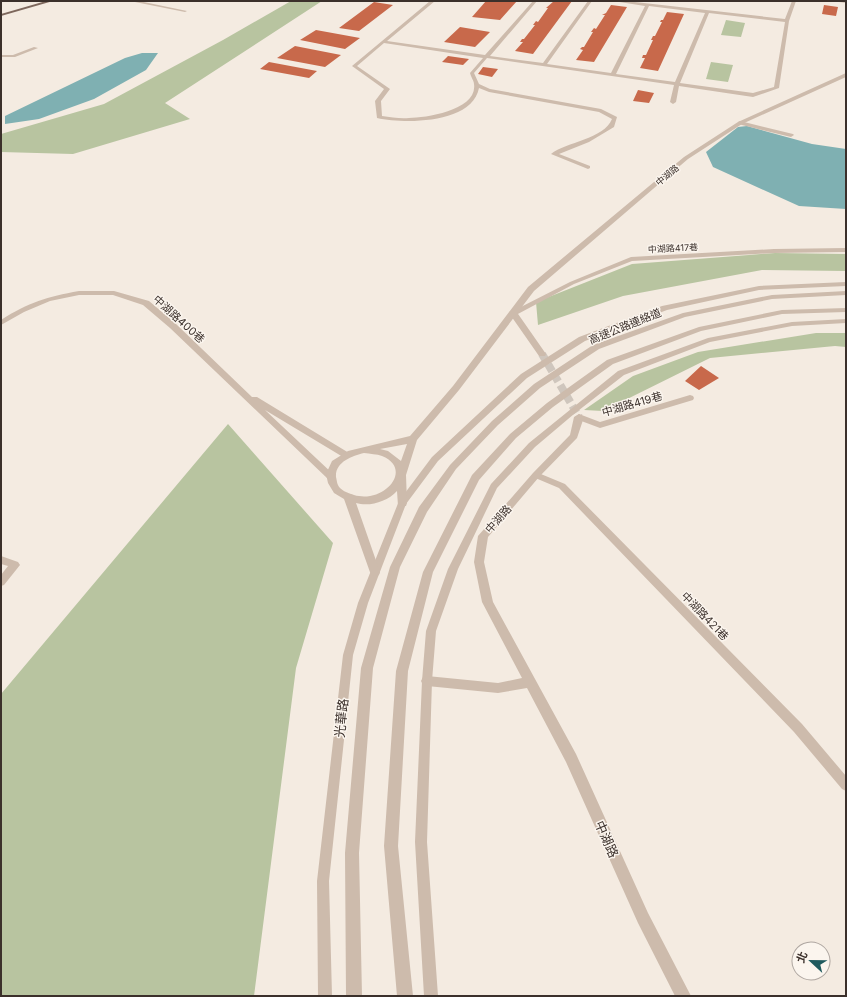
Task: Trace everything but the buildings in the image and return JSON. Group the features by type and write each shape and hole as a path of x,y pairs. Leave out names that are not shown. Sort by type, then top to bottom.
{"main road":[{"path":"1,14 51,1"}],"street":[{"name":"中湖路","path":"413,439 456,388 531,289 686,158 740,123 827,85 846,75"},
{"name":"高速公路連絡道","path":"453,467 495,423 537,386 596,347 683,315 772,297 846,293"},
{"path":"405,996 391,846 402,671 428,572 475,478 513,436 550,405 610,362 700,329 782,312 846,310"},
{"path":"513,313 542,354"},
{"name":"中湖路","path":"579,417 574,436 536,475 483,536 479,562 488,602 570,758 642,918 683,996"},
{"path":"413,439 399,483 393,491 384,497 366,500 349,498 339,493 333,486 331,477 332,468 338,460 346,455 413,439"},
{"path":"364,450 375,450 386,453 400,466 402,503"},
{"name":"光華路","path":"354,996 352,853 367,668 395,567 423,510 453,467"},
{"path":"349,498 375,572"},
{"path":"427,681 498,688 530,682"}],"lane":[{"path":"132,1 185,11"},
{"path":"433,1 354,66 387,89 378,101 379,117 410,120 444,115 462,107 474,97 477,85 472,73 535,1"},
{"path":"545,64 590,1"},
{"path":"615,1 787,21"},
{"path":"384,42 678,83 753,95 776,88 787,21 794,1"},
{"path":"840,1 846,2"},
{"path":"614,74 648,5"},
{"path":"672,102 678,83 707,12"},
{"path":"1,56 13,56 36,48"},
{"path":"477,85 489,90 601,111 615,118 612,126 587,141 554,154 588,167"},
{"path":"740,123 791,135"},
{"name":"中湖路417巷","path":"513,313 572,283 631,259 774,251 846,250"},
{"name":"光華路","path":"325,996 323,881 348,655 363,603 402,503 435,459 524,376 582,339 665,308 759,288 846,284"},
{"name":"中湖路400巷","path":"1,323 21,310 48,299 78,293 114,293 146,302 331,477"},
{"path":"431,996 421,842 427,681 431,631 453,569 494,486 532,445 621,373 708,340 792,324 846,320"},
{"name":"中湖路400巷","path":"239,391 346,455"},
{"name":"中湖路419巷","path":"579,417 600,425 690,398"},
{"name":"中湖路421巷","path":"536,475 562,486 798,728 846,786"},
{"path":"1,560 15,564 1,582"}],"green space":[{"path":"291,1 322,1 165,103 190,119 73,154 1,152 1,134 104,104 223,40"},
{"path":"726,20 745,23 741,37 721,35"},
{"path":"711,62 733,65 728,82 706,79"},
{"path":"775,253 846,254 846,271 762,270 623,296 538,325 536,302 632,264"},
{"path":"816,333 846,333 846,347 835,346 710,358 603,411 584,410 633,376 698,352"},
{"path":"228,424 333,543 296,668 254,996 1,996 1,694"}],"water":[{"path":"142,53 158,53 146,70 94,99 39,119 5,124 5,116 125,58"},
{"path":"747,126 812,144 846,149 846,209 799,206 713,167 706,152 738,127"}],"tunnel":[{"path":"542,354 579,417"}]}
